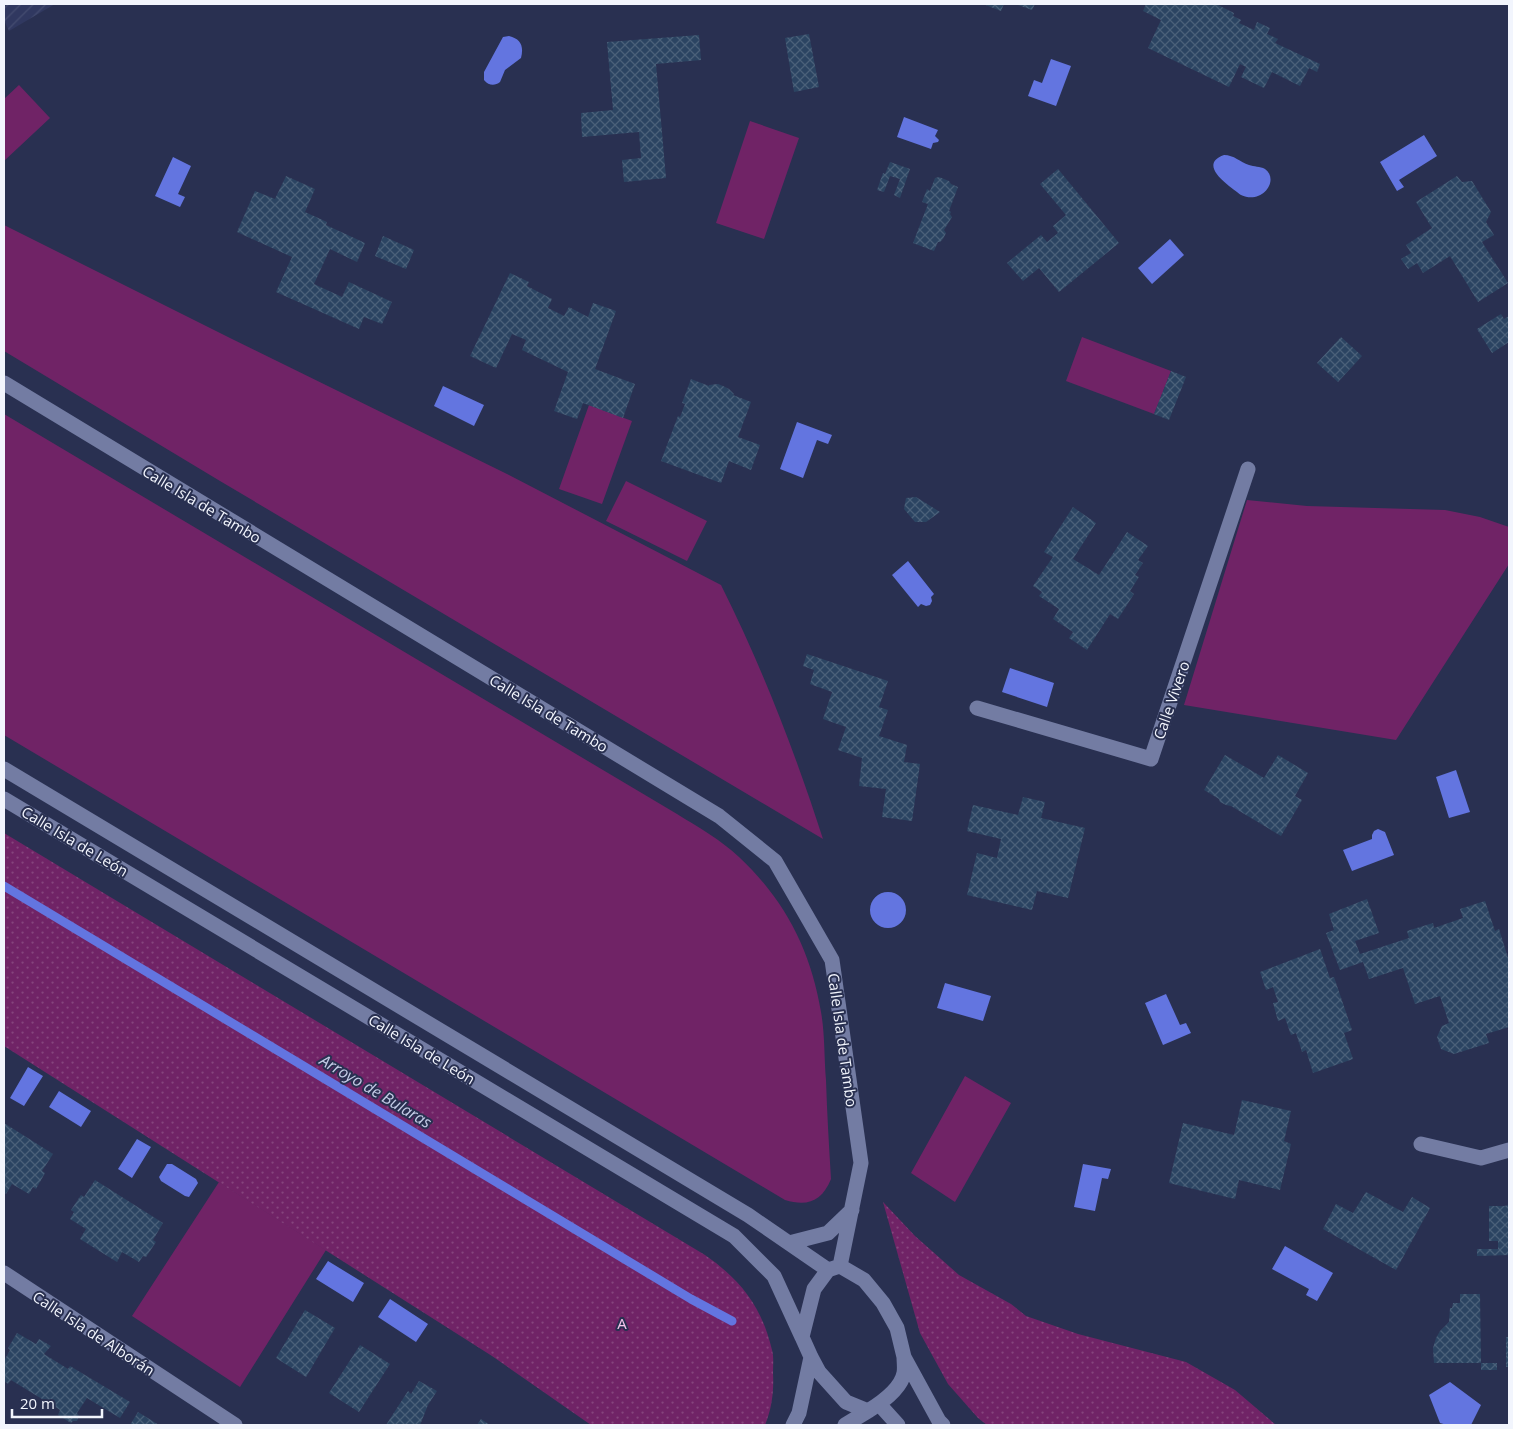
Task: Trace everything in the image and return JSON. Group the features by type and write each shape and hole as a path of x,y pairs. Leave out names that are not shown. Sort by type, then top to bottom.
{"street":[{"name":"Calle Isla de Tambo","path":"4,383 719,816 774,861 832,960 861,1163 852,1210 834,1268"},
{"name":"Calle Vivero","path":"977,708 1151,759 1248,469"},
{"name":"Calle Isla de León","path":"4,770 748,1216 788,1243 834,1268 864,1280 883,1302 897,1328 904,1357 904,1374 897,1386 874,1408"},
{"name":"Calle Isla de León","path":"4,799 734,1236 774,1276 819,1372 846,1402 874,1408 898,1425"},
{"path":"1421,1144 1481,1158 1509,1150"},
{"path":"788,1243 828,1233 852,1210"},
{"path":"802,1337 814,1289 834,1268"},
{"name":"Calle Isla de Alborán","path":"4,1273 235,1425"},
{"path":"793,1425 799,1414 811,1357"},
{"name":"Calle Isla de León","path":"904,1357 943,1425"},
{"path":"845,1425 874,1408"}],"shaded area":[{"path":"4,4 55,4 9,31 4,20"}],"green space":[{"path":"19,85 50,118 4,161 4,99"},
{"path":"750,121 799,138 764,239 716,223"},
{"path":"4,225 507,474 721,585 777,710 823,839 4,351"},
{"path":"1082,337 1171,371 1154,414 1066,381"},
{"path":"589,405 632,421 602,504 559,489"},
{"path":"4,414 677,814 717,839 739,857 770,891 794,928 803,947 816,990 823,1029 831,1179 823,1193 819,1197 807,1202 801,1203 785,1200 4,735"},
{"path":"626,481 707,521 687,561 606,521"},
{"path":"1247,500 1307,506 1445,510 1480,517 1509,527 1509,564 1396,740 1184,705"},
{"name":"A","path":"4,833 718,1264 748,1296 756,1308 768,1335 773,1355 773,1386 771,1406 765,1425 591,1425 492,1356 4,1046"},
{"path":"965,1076 1011,1103 955,1202 911,1173"},
{"path":"219,1182 326,1250 240,1387 132,1316"},
{"path":"883,1202 915,1236 959,1275 1011,1304 1026,1316 1078,1334 1186,1362 1235,1390 1276,1425 987,1425 978,1418 948,1384 920,1333"}],"water":[{"path":"509,36 521,44 521,58 505,70 500,82 494,85 490,84 484,80 484,72 503,37"},
{"path":"1051,59 1071,66 1056,106 1028,96 1034,80 1042,83"},
{"path":"904,117 938,130 935,136 939,140 938,142 933,143 931,149 897,137"},
{"path":"1424,135 1437,156 1399,180 1404,187 1397,191 1380,162"},
{"path":"1224,155 1265,169 1271,179 1270,185 1262,194 1256,197 1241,195 1218,176 1214,170 1213,164 1216,159"},
{"path":"173,157 191,166 178,194 185,197 180,207 155,196"},
{"path":"1170,239 1184,255 1152,284 1138,268"},
{"path":"443,386 484,405 474,426 434,406"},
{"path":"797,422 832,435 828,444 817,440 803,478 780,469"},
{"path":"908,561 934,594 931,597 930,605 921,604 918,607 892,575"},
{"path":"1010,668 1054,683 1047,707 1002,692"},
{"path":"1456,770 1470,812 1449,818 1436,777"},
{"path":"1378,829 1385,832 1394,855 1352,871 1343,850 1372,839 1374,831"},
{"path":"888,892 895,893 901,897 905,903 905,917 901,923 895,927 888,928 881,927 875,923 871,917 870,910 871,903 875,897 881,893"},
{"path":"945,983 991,996 983,1021 937,1008"},
{"path":"1166,994 1180,1025 1186,1023 1191,1033 1163,1045 1145,1003"},
{"path":"28,1067 43,1076 24,1106 10,1098"},
{"path":"59,1091 91,1111 81,1127 49,1107"},
{"path":"137,1139 151,1147 132,1178 118,1169"},
{"path":"167,1164 172,1164 196,1179 198,1183 189,1197 161,1181 159,1177"},
{"path":"1083,1164 1111,1169 1108,1179 1102,1178 1095,1211 1074,1207"},
{"path":"1285,1246 1333,1273 1317,1301 1306,1295 1309,1289 1272,1269"},
{"path":"328,1261 364,1283 353,1302 316,1279"},
{"path":"390,1299 428,1324 416,1342 378,1317"},
{"path":"1450,1382 1481,1405 1471,1425 1447,1425 1440,1423 1429,1395"}],"building":[{"path":"983,4 1004,4 1001,11"},
{"path":"1015,4 1035,4 1032,10"},
{"path":"1146,4 1216,4 1234,13 1233,16 1241,20 1239,23 1254,30 1257,22 1270,28 1267,34 1278,39 1275,43 1320,64 1317,72 1309,68 1300,86 1272,72 1264,88 1241,77 1246,67 1240,64 1229,87 1148,48 1161,20 1143,11"},
{"path":"809,34 819,87 794,92 785,38"},
{"path":"699,35 701,60 656,64 666,178 624,182 622,160 641,158 639,132 582,137 581,113 613,110 607,42"},
{"path":"890,162 910,169 900,198 894,195 900,179 890,176 884,192 877,190 883,173 885,174"},
{"path":"1058,169 1119,243 1059,292 1039,268 1023,281 1007,263 1041,235 1047,242 1058,233 1053,226 1066,215 1040,184"},
{"path":"286,176 315,189 305,212 327,222 326,225 365,243 357,262 330,249 314,284 342,297 349,282 392,302 382,324 364,317 359,329 276,292 292,257 237,232 255,191 275,199"},
{"path":"1457,176 1462,182 1472,181 1491,212 1486,222 1494,235 1482,242 1508,283 1478,302 1450,256 1423,273 1417,263 1408,269 1401,259 1411,253 1406,245 1432,228 1416,202"},
{"path":"939,177 958,187 949,211 952,217 944,230 946,233 943,239 938,242 934,251 913,243 928,204 922,202 927,189 930,191 935,178"},
{"path":"383,236 414,250 406,269 375,256"},
{"path":"510,273 529,282 527,286 552,299 548,308 564,316 569,307 588,317 593,303 616,311 595,369 635,384 623,418 583,403 577,419 554,411 568,372 522,350 526,340 512,334 496,368 470,356"},
{"path":"1501,314 1504,319 1509,316 1509,342 1492,353 1477,329"},
{"path":"1341,337 1362,356 1338,382 1317,363"},
{"path":"1171,371 1186,377 1169,420 1154,414"},
{"path":"691,379 709,386 718,384 729,389 733,395 751,402 738,437 760,445 751,470 729,461 721,483 661,461 678,416 680,417 685,404 682,403"},
{"path":"916,497 940,512 926,522 915,522 904,509 906,498"},
{"path":"1073,507 1096,523 1073,559 1099,575 1127,532 1148,546 1138,560 1143,563 1135,575 1139,577 1130,591 1134,594 1118,619 1110,614 1087,650 1069,638 1073,632 1053,619 1059,609 1039,596 1042,592 1033,586 1053,557 1044,552"},
{"path":"807,654 888,681 879,707 888,710 879,736 907,745 904,762 920,764 912,821 882,817 886,789 859,786 862,758 838,750 846,727 823,719 832,692 810,684 814,670 803,666"},
{"path":"1225,755 1264,778 1278,755 1308,773 1295,796 1302,800 1281,836 1231,806 1220,802 1219,799 1204,790"},
{"path":"1023,797 1045,802 1041,818 1085,828 1068,898 1037,891 1032,910 967,895 977,853 997,858 1001,839 967,831 973,805 1018,815"},
{"path":"1367,899 1379,933 1355,941 1360,954 1409,938 1407,931 1433,923 1434,928 1463,918 1460,909 1485,901 1495,931 1499,929 1509,961 1509,1027 1486,1034 1489,1043 1454,1054 1441,1049 1437,1037 1442,1026 1449,1023 1440,996 1415,1004 1403,968 1369,979 1363,962 1340,970 1326,933 1334,930 1329,914"},
{"path":"1320,949 1330,978 1334,977 1352,1030 1344,1033 1353,1059 1313,1073 1306,1050 1302,1052 1296,1033 1291,1035 1285,1018 1278,1021 1273,1003 1278,1002 1273,987 1266,990 1260,972"},
{"path":"1242,1100 1291,1111 1284,1141 1291,1144 1280,1190 1239,1180 1235,1199 1169,1183 1183,1123 1234,1135"},
{"path":"4,1123 53,1154 42,1171 45,1173 36,1189 33,1187 29,1194 12,1184 6,1194 4,1192"},
{"path":"95,1180 163,1223 153,1240 156,1242 146,1257 143,1256 139,1262 122,1252 117,1262 80,1239 86,1229 70,1219 74,1212 71,1210 81,1195 84,1197"},
{"path":"1366,1192 1403,1212 1412,1197 1430,1208 1396,1270 1323,1229 1336,1204 1353,1213"},
{"path":"1509,1205 1509,1255 1477,1256 1477,1249 1498,1249 1498,1241 1489,1241 1489,1206"},
{"path":"1460,1294 1480,1294 1481,1363 1434,1363 1433,1348 1436,1338 1449,1322 1450,1308 1452,1308 1453,1303 1460,1303"},
{"path":"305,1310 335,1328 306,1377 276,1358"},
{"path":"17,1333 36,1344 39,1339 51,1346 44,1354 68,1369 70,1366 130,1402 120,1418 87,1398 77,1413 79,1416 77,1421 71,1423 58,1415 60,1410 11,1380 8,1384 4,1381 4,1361 10,1350 8,1348"},
{"path":"1506,1337 1509,1337 1509,1367 1506,1367"},
{"path":"360,1345 390,1364 359,1412 329,1393"},
{"path":"1481,1363 1497,1363 1497,1370 1481,1370"},
{"path":"419,1381 437,1391 428,1405 420,1425 386,1425 408,1391 411,1394"},
{"path":"138,1412 159,1425 130,1425"},
{"path":"481,1419 490,1425 477,1425"}],"waterway":[{"name":"Arroyo de Bularas","path":"4,886 691,1299 732,1321"}]}
